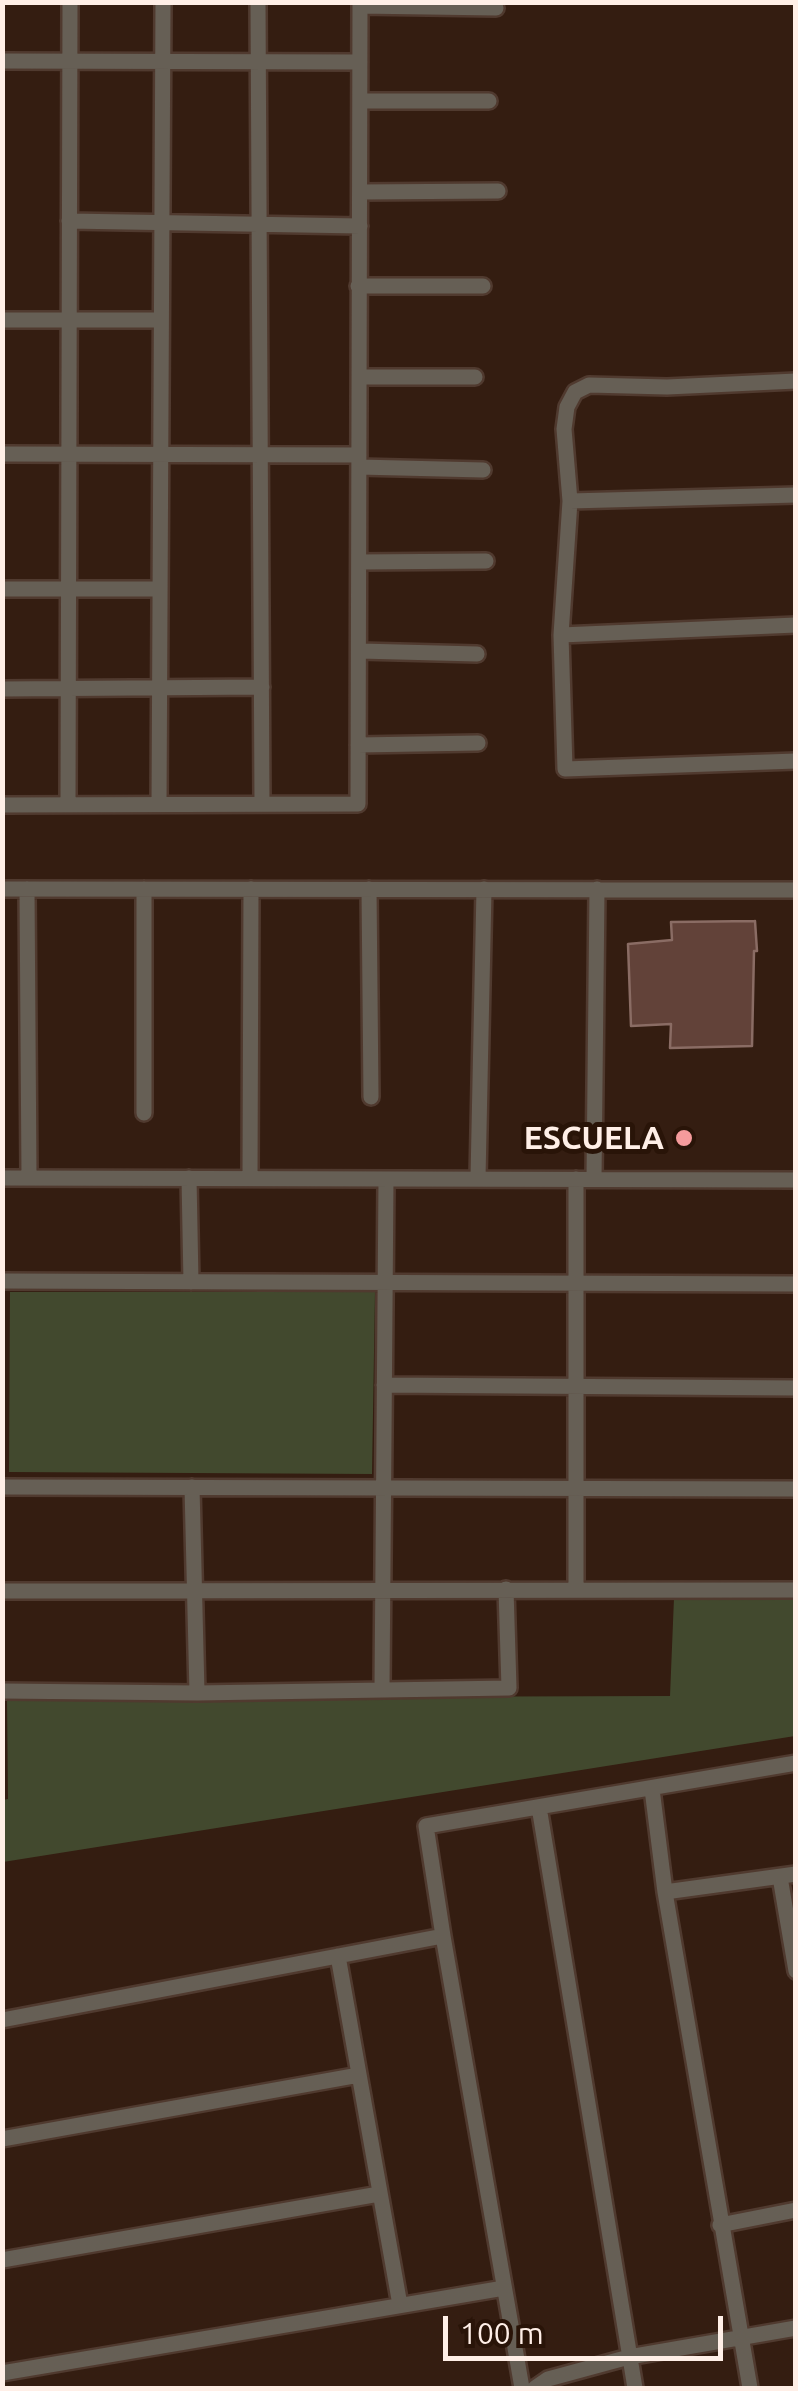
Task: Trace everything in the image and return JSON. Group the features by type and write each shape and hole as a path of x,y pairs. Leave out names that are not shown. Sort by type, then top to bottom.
{"street":[{"path":"68,804 70,2"},
{"path":"159,804 163,2"},
{"path":"258,2 262,804"},
{"path":"2,804 358,804 360,4 496,8"},
{"path":"2,60 360,62"},
{"path":"360,101 489,101"},
{"path":"360,192 498,191"},
{"path":"69,221 360,226"},
{"path":"358,286 483,286"},
{"path":"2,320 161,320"},
{"path":"360,377 475,377"},
{"path":"796,381 589,386 575,392 567,407 564,429 570,502 561,634 565,768 796,761"},
{"path":"2,454 261,454 482,470"},
{"path":"570,502 796,494"},
{"path":"359,562 486,561"},
{"path":"2,589 160,589"},
{"path":"561,634 796,625"},
{"path":"360,651 477,654"},
{"path":"2,689 262,687"},
{"path":"358,745 478,744"},
{"path":"2,889 796,890"},
{"path":"27,889 29,1178"},
{"path":"144,889 144,1113"},
{"path":"250,1177 251,889"},
{"path":"369,889 371,1097"},
{"path":"478,1178 484,890"},
{"path":"594,1179 598,890"},
{"path":"2,1178 796,1180"},
{"path":"189,1178 192,1282"},
{"path":"382,1688 386,1178"},
{"path":"576,1179 576,1590"},
{"path":"2,1281 796,1284"},
{"path":"384,1385 796,1388"},
{"path":"2,1487 796,1489"},
{"path":"192,1487 196,1693"},
{"path":"2,1691 196,1693 508,1688 506,1589"},
{"path":"2,1591 796,1590"},
{"path":"522,2388 426,1826 796,1764"},
{"path":"652,1789 665,1892 750,2388"},
{"path":"539,1807 635,2388"},
{"path":"665,1892 788,1875 796,1971"},
{"path":"2,2020 443,1936"},
{"path":"338,1956 400,2305"},
{"path":"2,2139 359,2075"},
{"path":"2,2260 379,2194"},
{"path":"720,2225 796,2210"},
{"path":"2,2373 504,2288"},
{"path":"535,2388 548,2379 629,2357 796,2328"}],"green space":[{"path":"10,1292 375,1292 372,1474 9,1472"},
{"path":"674,1598 795,1598 795,1736 3,1862 3,1800 8,1799 7,1698 670,1696"}],"building":[{"path":"755,921 752,1046 670,1048 671,1024 631,1026 628,944 672,940 671,922"}],"place":[{"name":"ESCUELA","path":"684,1138"}]}
